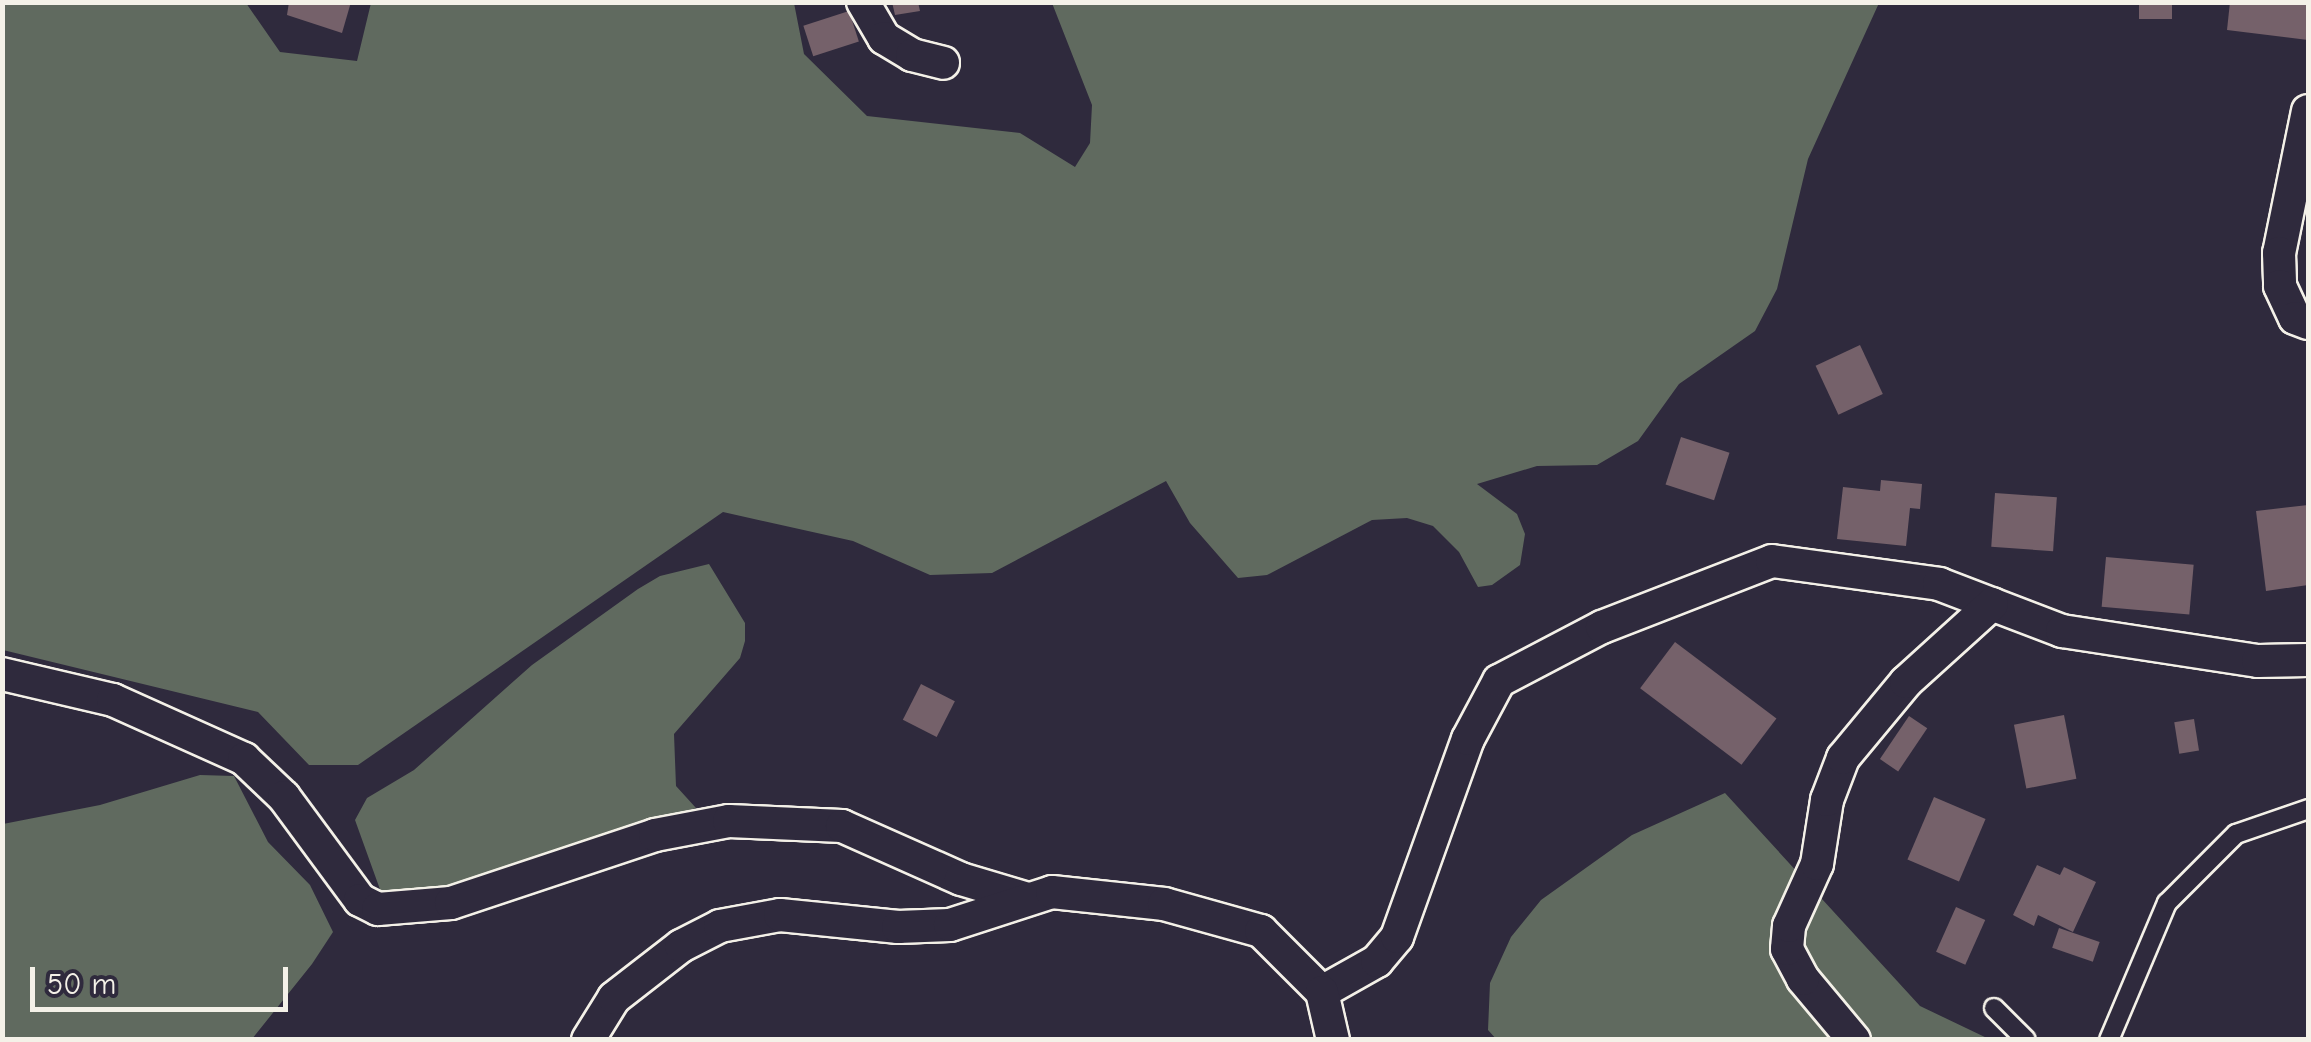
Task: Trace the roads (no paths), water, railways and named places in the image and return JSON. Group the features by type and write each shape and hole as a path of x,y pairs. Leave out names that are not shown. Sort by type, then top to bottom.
{"street":[{"path":"863,2 884,38 912,55 942,62"},
{"path":"2308,111 2279,253 2280,286 2295,318 2308,323"},
{"path":"1322,992 1377,961 1397,937 1468,739 1499,681 1542,654 1772,561 1939,584 2062,631 2258,661 2308,660"},
{"path":"1854,1040 1803,979 1788,948 1789,926 1817,864 1827,800 1843,758 1906,682 1992,604"},
{"path":"2,674 113,700 244,760 284,798 360,900 378,909 451,902 655,835 728,821 842,826 961,879 1028,898"},
{"path":"588,1040 624,989 720,926 780,915 898,927 950,925 1052,892 1164,904 1261,931 1322,992 1334,1040"}],"lane":[{"path":"2110,1040 2166,902 2236,834 2308,809"},
{"path":"1994,1008 2026,1040"}]}
